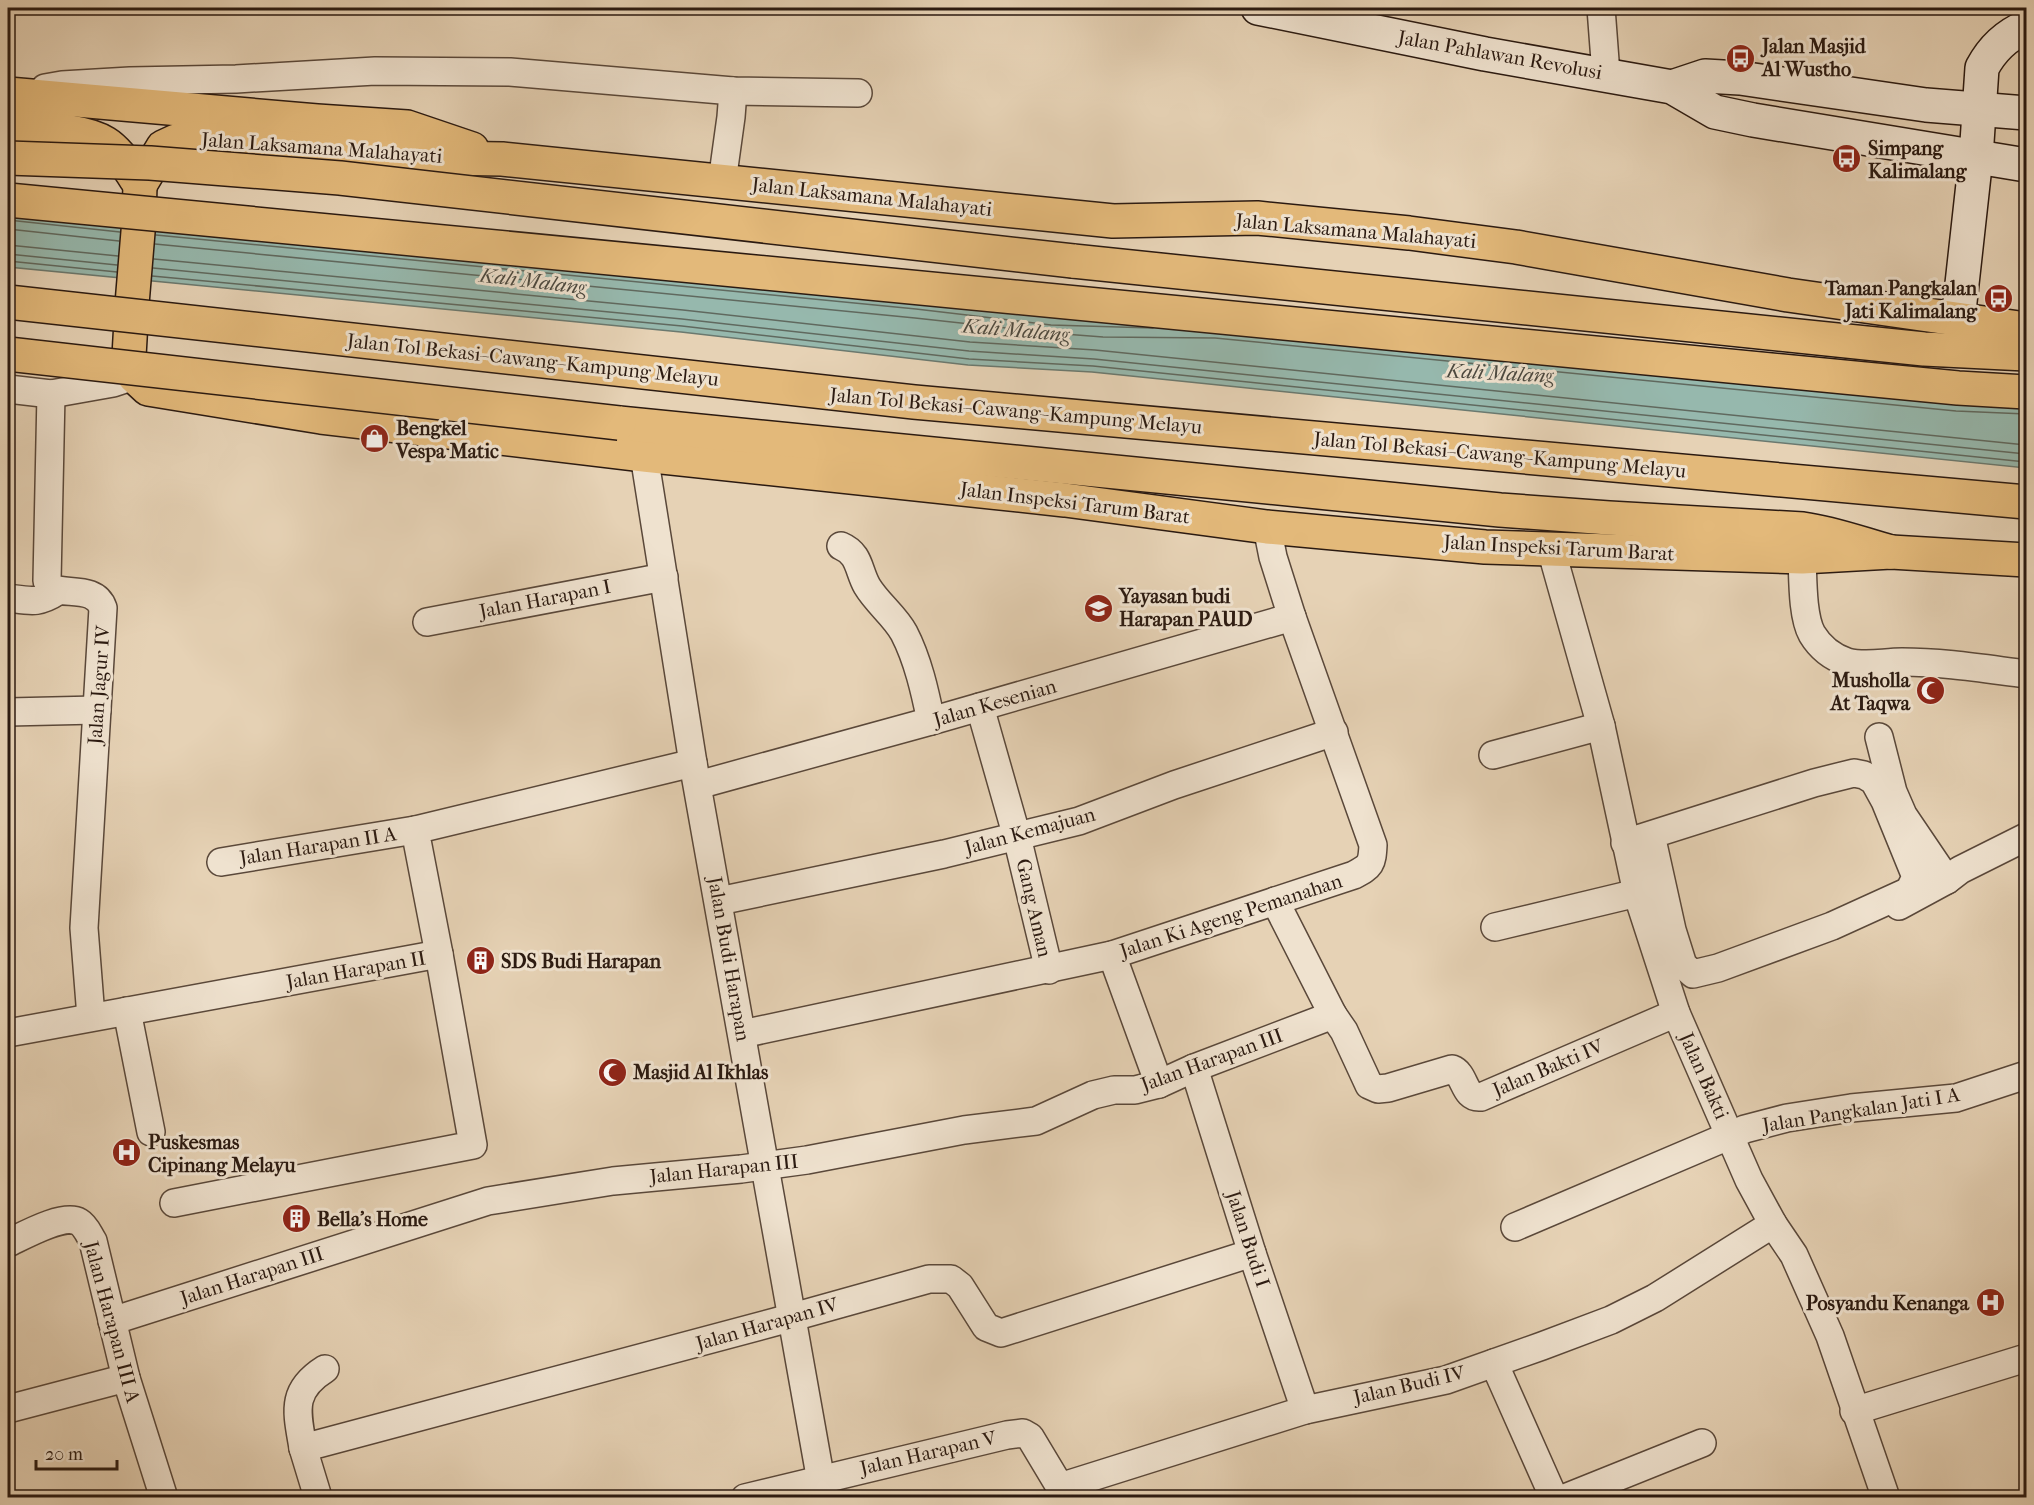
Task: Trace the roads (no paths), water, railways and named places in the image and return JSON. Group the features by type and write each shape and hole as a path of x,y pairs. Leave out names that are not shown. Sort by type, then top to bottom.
{"main road":[{"name":"Jalan Pahlawan Revolusi","path":"1258,8 1485,54 1672,87 1715,112 1734,116 2026,165"},
{"path":"1958,320 1976,157 1982,68 2002,41 2024,20"},
{"name":"Jalan Pahlawan Revolusi","path":"1672,87 1705,76 1740,78 1926,105 2026,112"},
{"name":"Jalan Laksamana Malahayati","path":"8,94 317,122 407,127 502,159"},
{"path":"8,126 75,133 105,143 123,160 140,185 129,356 134,376"},
{"name":"Jalan Laksamana Malahayati","path":"140,185 163,147 176,141 195,138 375,157 502,159 1113,221 1257,218 1409,233 1516,247 1788,295 2026,329"},
{"path":"8,158 150,163 340,178 1073,261 1924,349 2026,354"},
{"path":"8,200 1958,388 2026,392"},
{"name":"Jalan Tol Bekasi–Cawang–Kampung Melayu","path":"8,303 903,401 2026,502"},
{"path":"8,354 619,423 1510,511 1803,529 1829,533 1891,552"},
{"name":"Jalan Inspeksi Tarum Barat","path":"134,376 148,389 321,417 644,455 1065,500 1267,527 1485,547 1802,557 1891,552 2026,560"}],"street":[{"path":"1601,8 1606,74"},
{"path":"8,89 129,81 386,71 510,72 733,91 858,93"},
{"path":"722,182 733,91"},
{"path":"8,389 51,394 113,383 134,376"},
{"path":"8,598 36,601 45,599 58,591 50,586 46,576 51,394"},
{"name":"Jalan Budi Harapan","path":"644,455 695,774 823,1488"},
{"name":"Jalan Ki Ageng Pemanahan","path":"742,1034 1112,955 1354,875 1367,868 1372,861 1373,845 1292,618 1273,557 1267,527"},
{"path":"841,546 850,550 855,556 870,591 903,632 925,694 931,721"},
{"name":"Jalan Bakti","path":"1551,549 1601,726 1637,892 1674,1007 1749,1180 1773,1224 1794,1255 1830,1336 1854,1411 1886,1497"},
{"path":"1802,557 1806,610 1811,633 1827,653 1847,662 1863,665 1901,662 1953,665 2026,674"},
{"name":"Jalan Harapan I","path":"427,621 664,577"},
{"name":"Jalan Jagur IV","path":"58,591 94,596 101,602 103,608 84,928 91,1017"},
{"name":"Jalan Kesenian","path":"695,774 931,721 1292,618"},
{"name":"Gang Aman","path":"980,707 1017,837 1049,970"},
{"path":"8,712 97,710"},
{"path":"1493,755 1601,726"},
{"name":"Jalan Kemajuan","path":"719,901 1017,837 1079,821 1174,785 1334,732"},
{"path":"1879,737 1893,792 1903,815 1947,880"},
{"path":"415,830 695,774"},
{"path":"1625,843 1814,783 1854,774 1864,775 1874,781 1885,801 1916,877 1908,891 1832,926 1718,968 1694,974 1683,965 1672,930 1651,835"},
{"name":"Jalan Harapan II","path":"8,1033 439,954 415,830"},
{"name":"Jalan Harapan II A","path":"221,862 415,830"},
{"path":"1674,1007 1905,903 1947,880 1960,870 2026,837"},
{"path":"1495,927 1637,892"},
{"path":"1275,901 1333,1015"},
{"path":"174,1203 473,1145 439,954"},
{"path":"1112,955 1159,1084"},
{"name":"Jalan Bakti IV","path":"1333,1015 1344,1031 1370,1085 1378,1089 1388,1088 1452,1069 1459,1073 1470,1094 1475,1098 1674,1007"},
{"path":"127,1011 151,1132"},
{"name":"Jalan Harapan III","path":"112,1321 488,1201 613,1181 741,1169 807,1160 964,1130 1024,1124 1044,1119 1094,1095 1114,1090 1135,1090 1159,1084 1194,1068 1333,1015"},
{"name":"Jalan Budi I","path":"1194,1068 1252,1253 1305,1410"},
{"name":"Jalan Pangkalan Jati I A","path":"1515,1227 1730,1135 1787,1118 1851,1108 1956,1098 2026,1075"},
{"name":"Jalan Harapan III A","path":"8,1243 49,1225 67,1220 79,1221 86,1229 93,1242 126,1378 164,1497"},
{"name":"Jalan Budi IV","path":"1061,1492 1305,1410 1446,1380 1611,1320 1655,1298 1773,1224"},
{"name":"Jalan Harapan IV","path":"303,1448 792,1318 929,1279 951,1279 960,1286 986,1327 1001,1333 1252,1253"},
{"path":"1854,1411 2026,1358"},
{"path":"1494,1363 1554,1497"},
{"path":"317,1494 303,1448 298,1414 301,1391 313,1377 325,1369"},
{"path":"8,1409 126,1378"},
{"name":"Jalan Harapan V","path":"745,1497 823,1488 1007,1435 1023,1433 1030,1437 1061,1492"},
{"path":"1565,1497 1702,1443"}],"water":[{"name":"Kali Malang","path":"8,207 2026,392 2026,468 1092,372 968,365 681,332 8,267"}],"place":[{"name":"Jalan Masjid Al Wustho","path":"1741,58"},
{"name":"Simpang Kalimalang","path":"1847,159"},
{"name":"Taman Pangkalan Jati Kalimalang","path":"1998,299"},
{"name":"Bengkel Vespa Matic","path":"375,439"},
{"name":"Yayasan budi Harapan PAUD","path":"1098,608"},
{"name":"Musholla At Taqwa","path":"1931,691"},
{"name":"SDS Budi Harapan","path":"480,961"},
{"name":"Masjid Al Ikhlas","path":"612,1072"},
{"name":"Puskesmas Cipinang Melayu","path":"127,1153"},
{"name":"Bella's Home","path":"296,1219"},
{"name":"Posyandu Kenanga","path":"1990,1303"}]}
